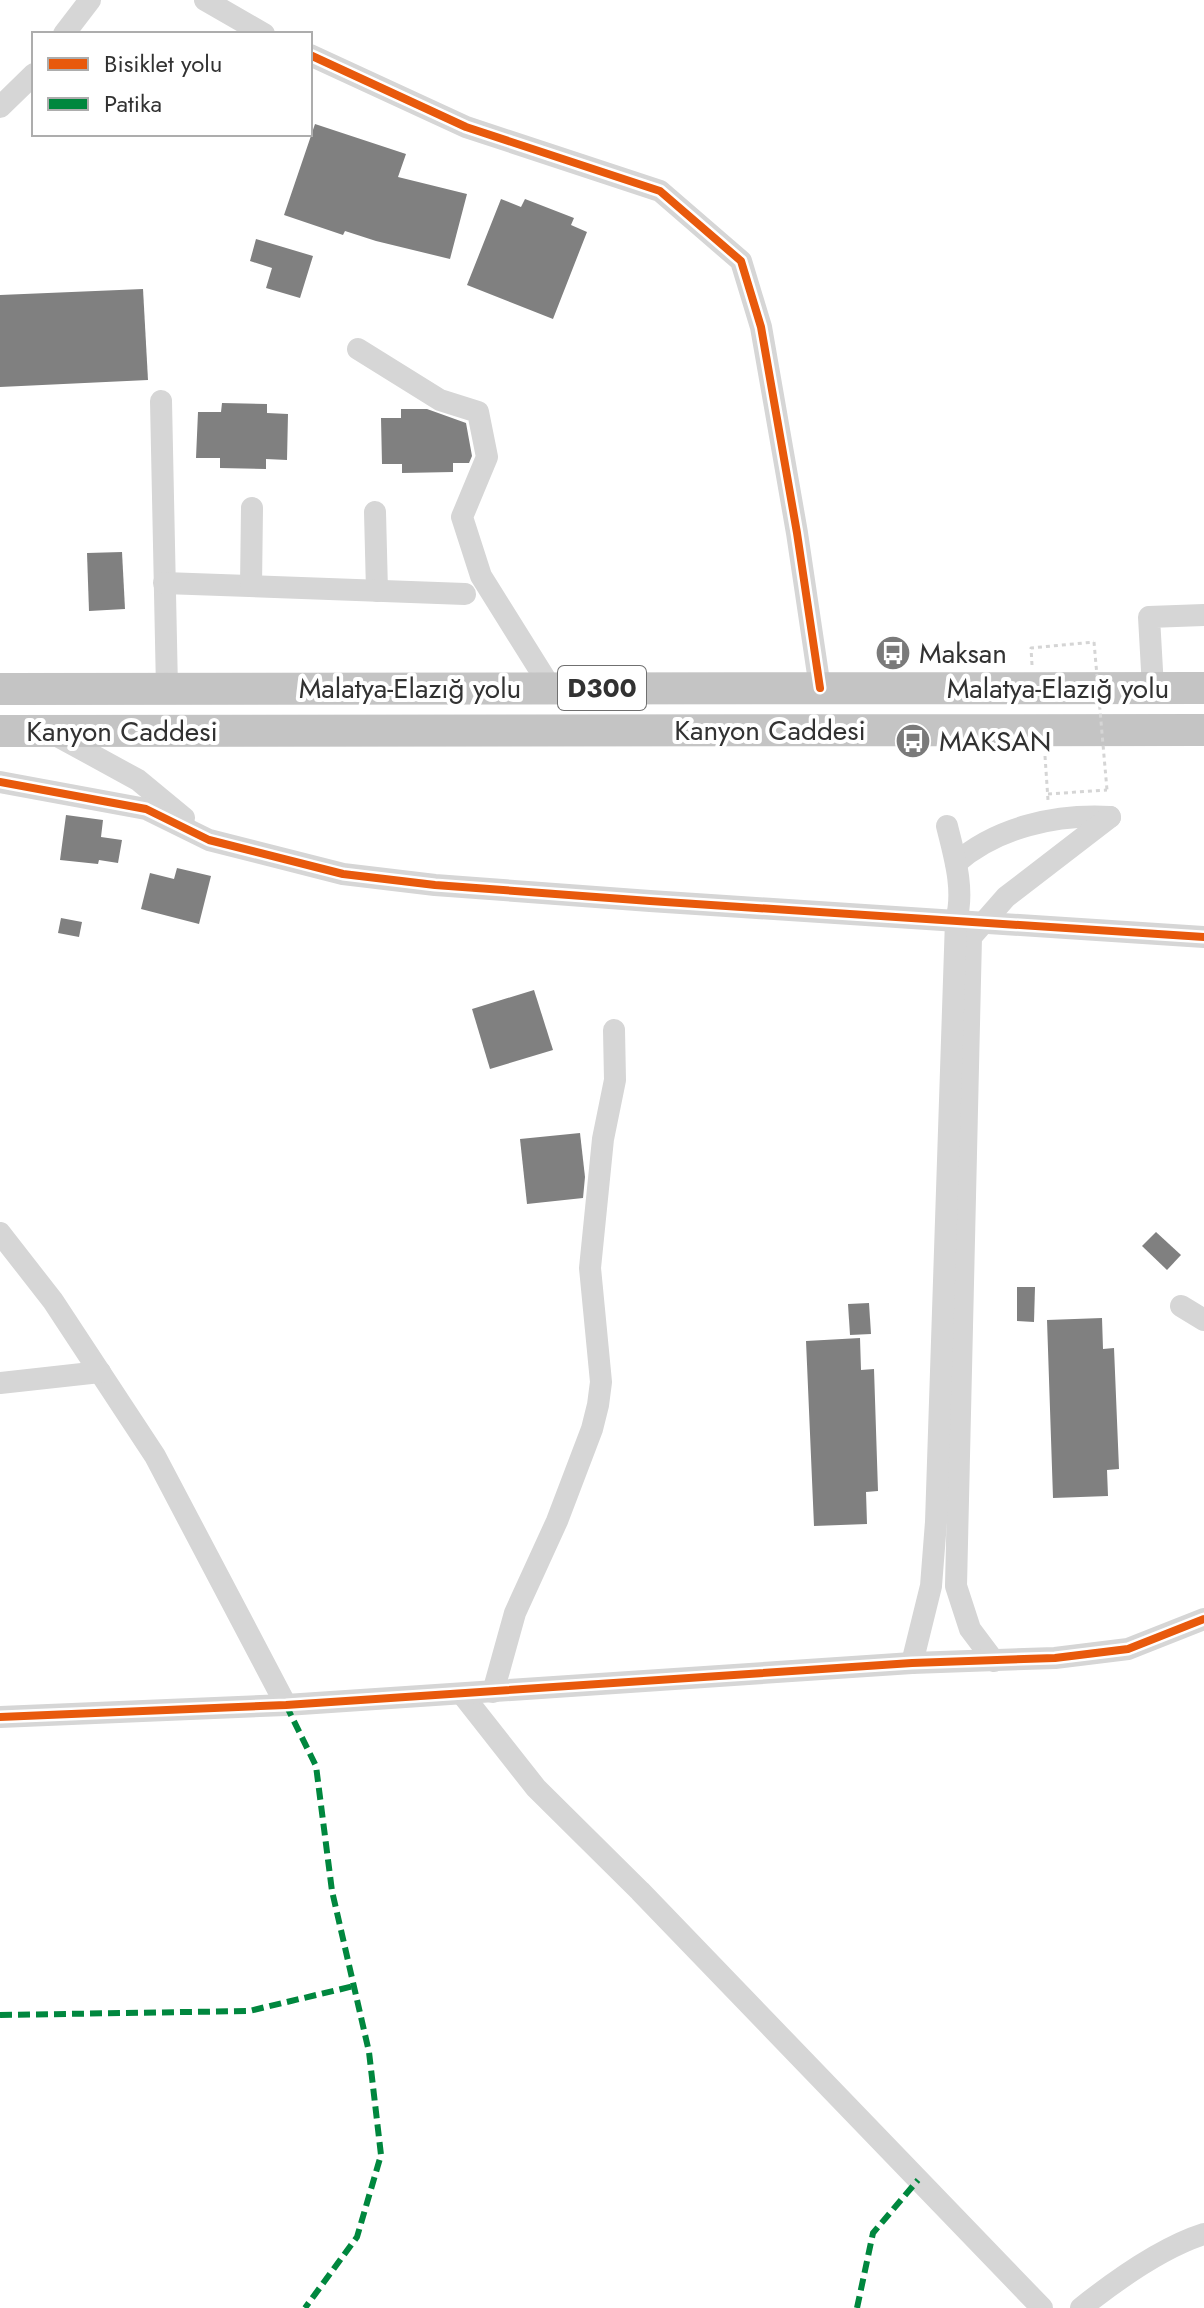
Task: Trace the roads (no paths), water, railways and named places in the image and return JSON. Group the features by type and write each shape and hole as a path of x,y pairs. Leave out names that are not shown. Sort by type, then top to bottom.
{"highway":[{"name":"Malatya-Elazığ yolu","path":"0,689 1204,688"},
{"name":"Kanyon Caddesi","path":"0,731 1204,730"}],"street":[{"path":"66,32 90,0"},
{"path":"205,0 261,32"},
{"path":"312,56 466,127 660,191 741,261 761,327 820,688"},
{"path":"0,107 32,76"},
{"path":"358,349 440,400 478,412 487,457 462,517 481,576 551,688"},
{"path":"161,401 167,689"},
{"path":"251,586 252,508"},
{"path":"375,512 377,591"},
{"path":"164,583 465,594"},
{"path":"1153,688 1149,617 1204,615"},
{"path":"49,731 138,780 209,840"},
{"path":"0,782 146,809 209,840 343,874 435,885 650,901 1204,937"},
{"path":"956,863 991,838 1050,820 1110,817 1006,897 971,937 956,1586 970,1629 994,1661"},
{"path":"912,1663 931,1586 936,1522 956,920 959,910 956,863 947,826"},
{"path":"493,1692 515,1613 557,1521 598,1405 601,1382 590,1268 603,1139 615,1080 614,1030"},
{"path":"0,1233 53,1301 155,1456 286,1705"},
{"path":"1181,1306 1204,1320"},
{"path":"0,1383 100,1372"},
{"path":"0,1717 286,1705 912,1663 1055,1658 1128,1649 1204,1619"},
{"path":"462,1694 536,1788 640,1891 1042,2308"},
{"path":"1081,2308 1185,2240 1204,2234"}],"place":[{"name":"Maksan","path":"893,653"},
{"name":"MAKSAN","path":"913,741"}]}
